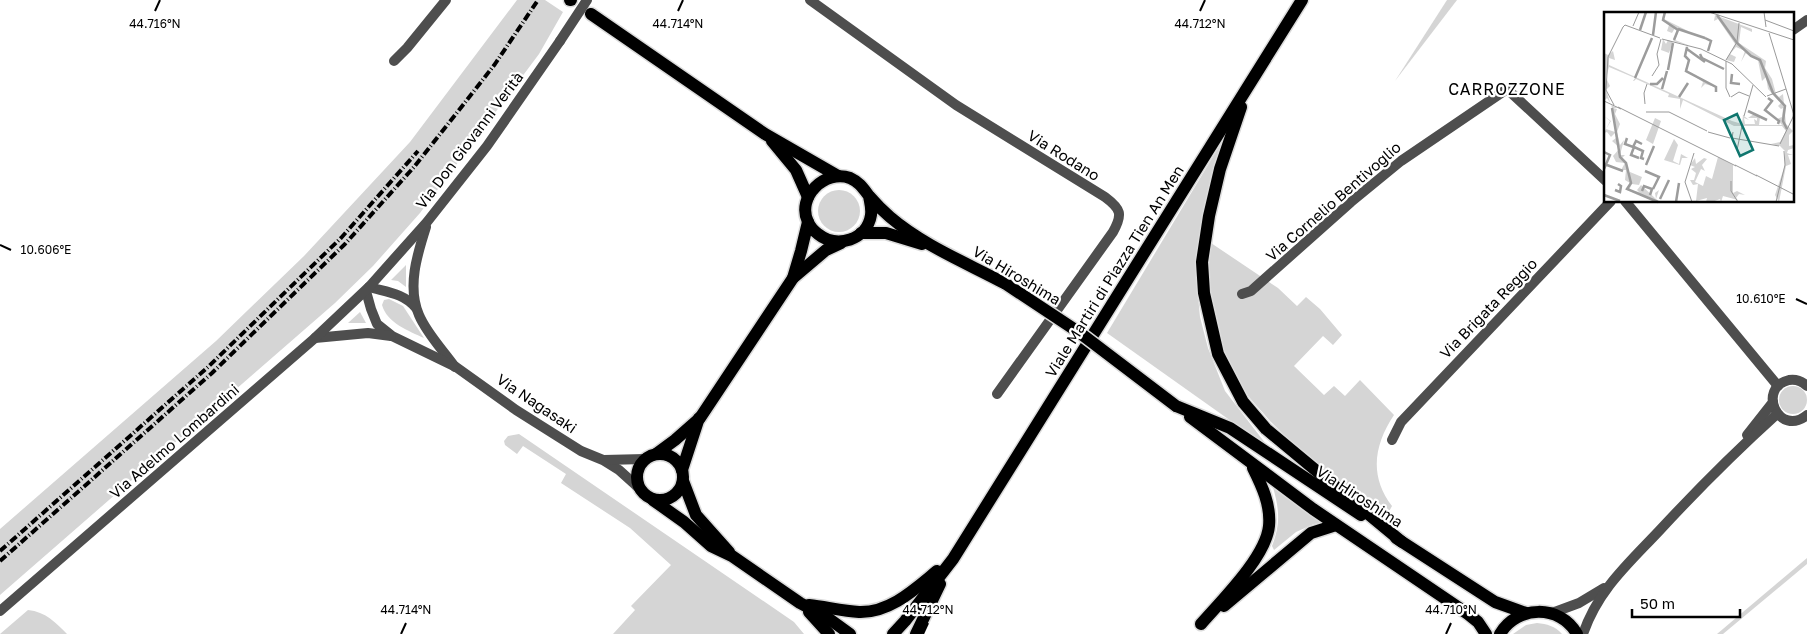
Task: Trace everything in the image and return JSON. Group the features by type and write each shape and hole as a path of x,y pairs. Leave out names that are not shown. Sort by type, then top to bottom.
{"main road":[{"name":"Viale Martiri di Piazza Tien An Men","path":"916,634 953,559 1302,0"},
{"name":"Via Hiroshima","path":"591,14 765,134 838,176 856,181 891,218 934,247 1006,284 1080,333 1250,463 1468,614 1478,622 1486,634"},
{"path":"1246,90 1220,169 1202,254 1204,293 1218,354 1225,371 1243,402 1266,429 1402,542"},
{"name":"Via Hiroshima","path":"650,457 675,440 700,418 793,278 802,251 808,222 806,206 808,197 796,170 765,134"},
{"path":"808,197 820,182 838,176"},
{"path":"861,233 871,216 869,196"},
{"path":"808,222 822,237 832,242 844,241"},
{"name":"Via Hiroshima","path":"793,278 826,250 861,233 886,233 934,247"},
{"name":"Via Hiroshima","path":"1176,406 1230,428 1317,488 1495,602 1510,609 1526,613 1552,613"},
{"name":"Via Hiroshima","path":"682,476 700,418"},
{"name":"Via Nagasaki","path":"650,457 664,454 678,462 696,515 732,556"},
{"path":"639,488 637,473 650,457"},
{"name":"Via Hiroshima","path":"1201,624 1243,575 1267,537 1269,521 1268,503 1262,485 1250,463"},
{"path":"652,500 668,499 675,495 680,488 682,476"},
{"name":"Via Nagasaki","path":"639,488 647,497 684,522 711,546 732,556 800,603 828,618 850,634"},
{"path":"1192,634 1201,624 1311,533 1336,524"},
{"name":"Viale Martiri di Piazza Tien An Men","path":"893,634 953,559"},
{"path":"800,603 844,611 862,612 873,610 894,603 906,596 953,559"},
{"name":"Via Nagasaki","path":"800,603 828,634"},
{"path":"1500,634 1514,619 1526,613"},
{"path":"1552,613 1564,619 1577,634"}],"street":[{"path":"394,61 446,0"},
{"name":"Via Don Giovanni Verità","path":"367,289 427,222 487,146 587,0"},
{"name":"Via Rodano","path":"810,0 956,105 1114,204 1120,213 1119,222 1113,232 997,394"},
{"path":"1794,29 1807,20"},
{"name":"Via Cornelio Bentivoglio","path":"1242,294 1252,291 1401,161 1507,89 1604,179"},
{"name":"Via Brigata Reggio","path":"1392,440 1401,422 1610,202"},
{"path":"1626,202 1778,386"},
{"name":"Via Nagasaki","path":"427,222 414,270 414,297 424,325 456,367"},
{"path":"367,289 403,297 417,308"},
{"name":"Via Nagasaki","path":"367,289 371,309 378,324 392,336 456,367 516,410 581,452 603,460 619,470 639,488"},
{"name":"Via Adelmo Lombardini","path":"0,611 315,338 367,289"},
{"name":"Via Nagasaki","path":"315,338 368,333 392,336"},
{"path":"1806,383 1788,380 1778,386 1773,396 1773,402 1778,414 1794,421 1806,417"},
{"path":"1722,466 1773,402"},
{"path":"1583,634 1590,615 1608,586 1701,485 1778,414"},
{"name":"Via Nagasaki","path":"603,460 650,457"},
{"path":"1552,613 1579,603 1608,586"}],"shaded area":[{"path":"517,0 545,0 563,12 539,54 420,213 373,266 335,303 0,595 0,529 216,341 304,256 410,142"},
{"path":"1447,0 1457,0 1395,81"},
{"path":"1223,140 1203,213 1198,245 1196,275 1200,317 1208,348 1225,391 1269,448 1107,333"},
{"path":"843,190 851,193 857,199 860,211 857,223 851,229 835,232 827,229 821,223 818,207 821,199 827,193"},
{"path":"1211,243 1278,288 1297,306 1306,297 1320,309 1342,335 1333,345 1323,336 1294,366 1324,395 1334,386 1345,396 1360,380 1394,415 1382,438 1377,461 1380,483 1392,506 1386,517 1282,434 1251,400 1228,361 1220,343 1215,324 1209,284"},
{"path":"406,265 406,287 398,281 391,280"},
{"path":"389,299 403,306 424,338 399,326 389,317 382,305 384,300"},
{"path":"360,312 366,323 348,323"},
{"path":"1793,386 1803,390 1807,400 1803,410 1793,414 1783,410 1779,400 1783,390"},
{"path":"519,434 794,622 804,634 613,634 635,610 631,606 671,565 630,528 561,483 566,474 523,446 517,454 505,445 504,441 508,436"},
{"path":"1273,487 1325,523 1314,524 1296,532 1274,550 1272,546 1277,530 1278,516"},
{"path":"1807,558 1807,564 1723,634 1717,634"},
{"path":"28,610 45,615 67,634 0,634"},
{"path":"1537,623 1551,626 1562,634 1513,634 1526,625"}],"railway":[{"path":"0,561 212,373 345,244 414,167 495,64 538,0"},
{"path":"0,551 208,367 341,238 418,151"}],"district":[{"name":"CARROZZONE","path":"1507,89"}]}
